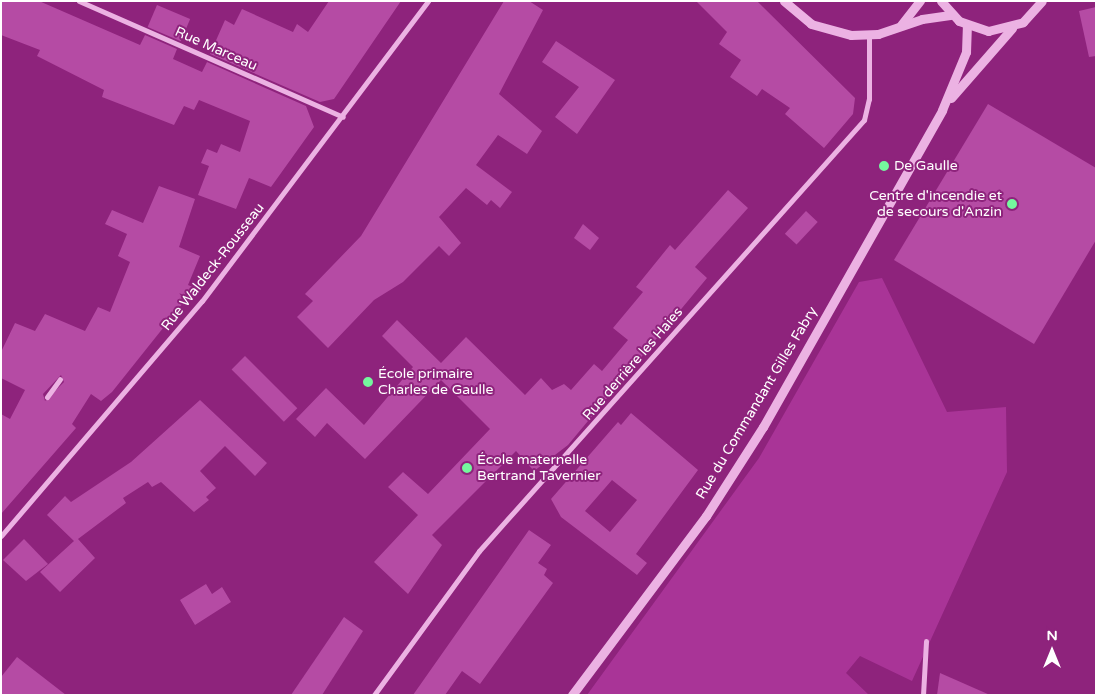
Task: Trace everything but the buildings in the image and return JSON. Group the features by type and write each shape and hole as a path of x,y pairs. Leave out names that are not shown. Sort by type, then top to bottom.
{"street":[{"name":"Rue Marceau","path":"79,1 344,117"},
{"name":"Rue Waldeck-Rousseau","path":"1,536 151,364 344,117 428,1"},
{"path":"784,1 820,28 869,36 952,15"},
{"path":"896,28 920,1"},
{"path":"941,1 952,15 967,26 988,31 1013,27"},
{"name":"Rue du Commandant Gilles Fabry","path":"942,110 1013,27 1042,1"},
{"name":"Rue du Commandant Gilles Fabry","path":"572,695 724,488 942,110 966,52 967,26"},
{"name":"Rue derrière les Haies","path":"374,695 479,551 864,120 869,99 869,36"},
{"path":"47,397 60,379"},
{"path":"923,695 926,641"}],"shaded area":[{"path":"882,278 947,412 1006,407 1007,472 912,681 860,656 846,673 869,695 587,695 759,458 859,282"}],"place":[{"name":"De Gaulle","path":"884,166"},
{"name":"Centre d'incendie et de secours d'Anzin","path":"1012,204"},
{"name":"École primaire Charles de Gaulle","path":"368,382"},
{"name":"École maternelle Bertrand Tavernier","path":"467,468"}]}
